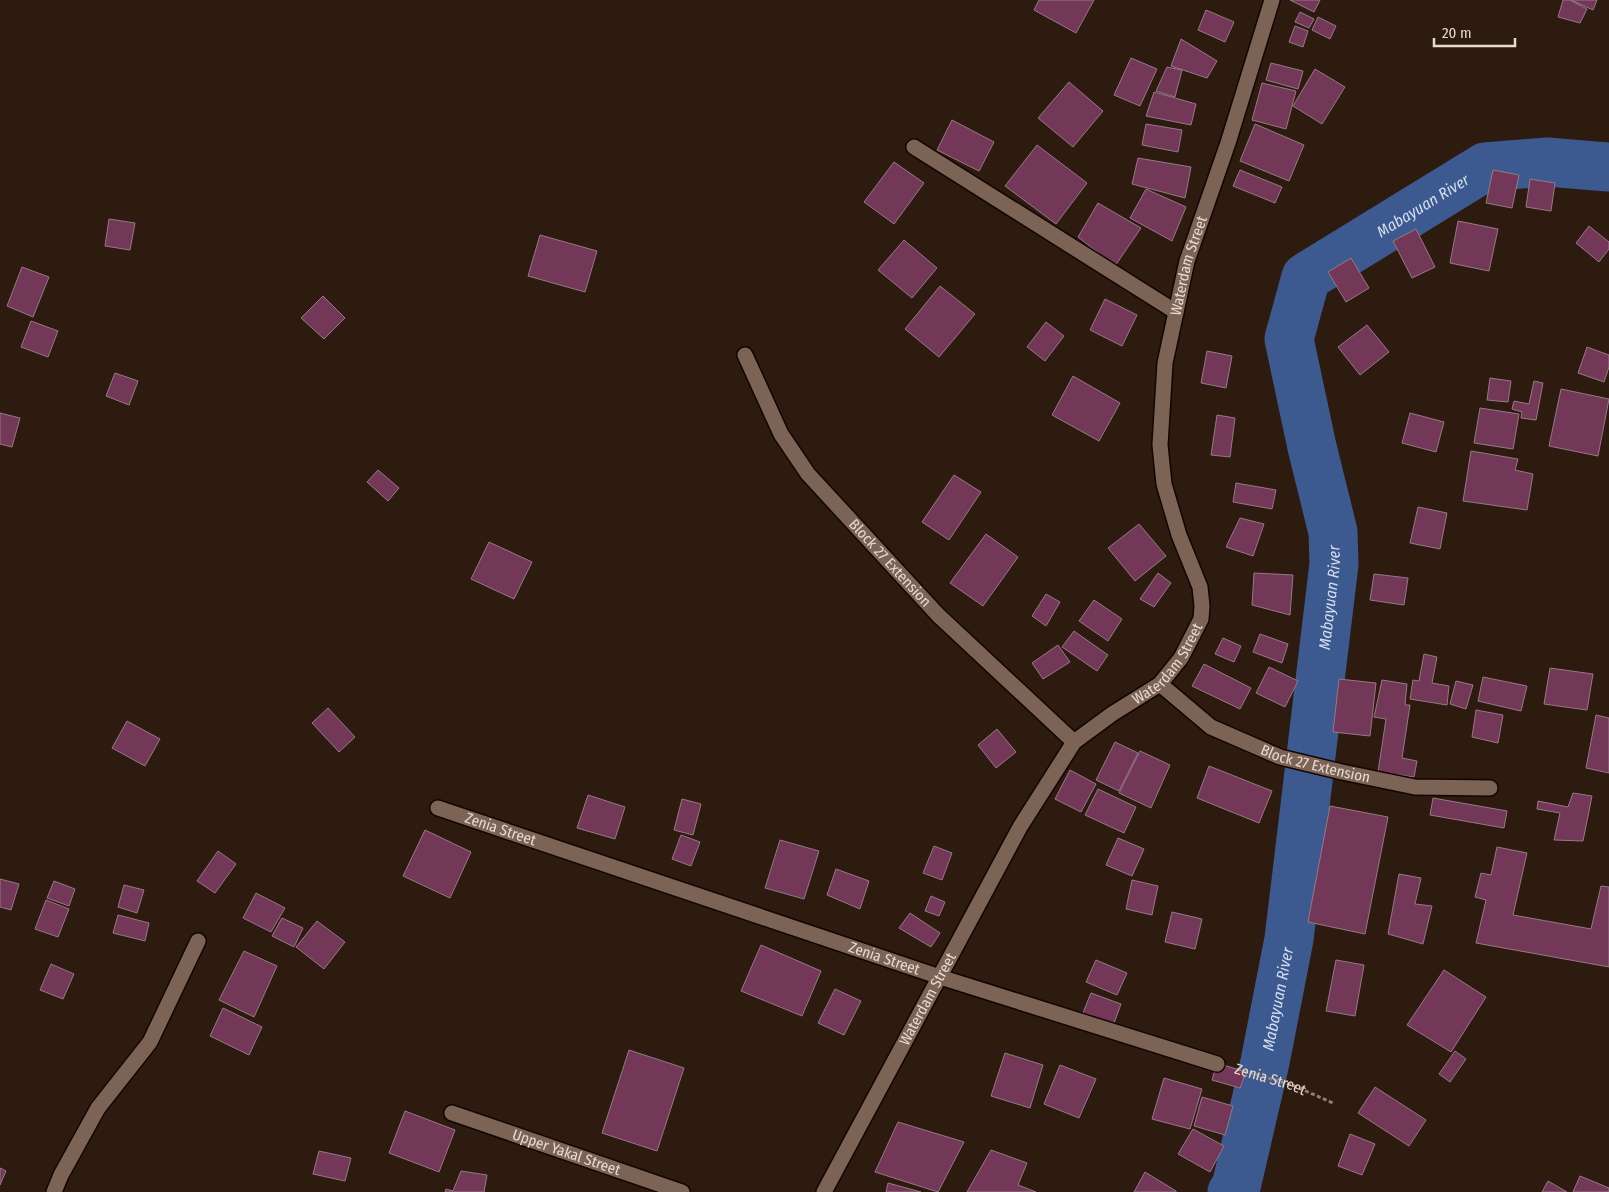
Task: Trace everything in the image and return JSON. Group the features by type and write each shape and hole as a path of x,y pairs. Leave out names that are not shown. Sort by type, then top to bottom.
{"street":[{"name":"Waterdam Street","path":"824,1192 1020,827 1074,742 1112,714 1160,684 1180,658 1201,619 1200,587 1179,535 1164,484 1160,445 1165,363 1187,261 1228,143 1272,0"},
{"path":"914,147 1176,312"},
{"name":"Block 27 Extension","path":"746,355 781,434 808,474 938,615 1074,742"},
{"name":"Block 27 Extension","path":"1160,684 1211,727 1280,757 1416,787 1490,788"},
{"name":"Zenia Street","path":"438,808 940,977 1217,1064"},
{"path":"54,1192 61,1175 98,1108 150,1042 198,941"},
{"name":"Upper Yakal Street","path":"452,1113 682,1192"}],"path":[{"name":"Zenia Street","path":"1217,1064 1292,1085 1333,1103"}],"building":[{"path":"1039,0 1094,0 1076,33 1034,10"},
{"path":"1290,0 1320,0 1314,12"},
{"path":"1563,0 1570,0 1587,9 1580,23 1558,17"},
{"path":"1571,0 1597,0 1593,10"},
{"path":"1206,10 1234,22 1225,42 1198,30"},
{"path":"1300,12 1314,19 1309,28 1295,22"},
{"path":"1318,17 1336,26 1330,39 1312,30"},
{"path":"1295,26 1308,31 1303,47 1289,42"},
{"path":"1181,39 1217,61 1207,78 1171,66"},
{"path":"1131,58 1157,69 1140,106 1114,95"},
{"path":"1271,63 1303,71 1298,89 1266,80"},
{"path":"1167,67 1182,70 1175,97 1156,91"},
{"path":"1315,69 1345,87 1322,124 1293,106"},
{"path":"1069,82 1103,111 1073,147 1038,118"},
{"path":"1262,83 1296,91 1286,129 1252,120"},
{"path":"1154,92 1196,104 1191,125 1146,116"},
{"path":"952,120 994,142 979,171 937,150"},
{"path":"1146,124 1182,130 1178,152 1142,145"},
{"path":"1255,124 1304,145 1289,181 1240,161"},
{"path":"1037,145 1087,183 1056,224 1005,186"},
{"path":"1138,158 1191,167 1185,198 1132,184"},
{"path":"894,162 924,183 894,224 864,202"},
{"path":"1240,170 1282,187 1275,203 1233,186"},
{"path":"1493,170 1519,175 1512,208 1486,203"},
{"path":"1530,179 1555,183 1551,211 1526,207"},
{"path":"1146,189 1186,207 1172,241 1130,218"},
{"path":"1098,203 1141,228 1115,266 1078,237"},
{"path":"109,219 135,223 130,250 105,246"},
{"path":"1458,221 1498,229 1489,271 1450,263"},
{"path":"1589,226 1609,242 1609,249 1599,262 1576,243"},
{"path":"1416,229 1435,267 1412,278 1393,241"},
{"path":"540,235 597,251 585,292 528,276"},
{"path":"904,240 937,268 912,298 878,270"},
{"path":"1351,258 1369,288 1346,302 1328,272"},
{"path":"22,267 49,277 33,317 7,306"},
{"path":"940,286 975,314 939,357 905,329"},
{"path":"323,296 345,318 324,339 301,318"},
{"path":"1105,299 1137,315 1122,346 1090,330"},
{"path":"31,321 58,331 48,357 21,347"},
{"path":"1046,322 1064,336 1045,361 1027,347"},
{"path":"1367,325 1389,352 1360,375 1338,347"},
{"path":"1587,347 1609,355 1609,367 1604,382 1578,373"},
{"path":"1207,351 1232,356 1226,388 1201,383"},
{"path":"115,373 138,381 129,405 106,396"},
{"path":"1073,376 1120,403 1099,441 1052,415"},
{"path":"1490,378 1511,381 1508,402 1487,400"},
{"path":"1534,381 1543,383 1536,420 1521,418 1522,412 1512,409 1514,401 1529,404"},
{"path":"1561,389 1609,399 1598,456 1549,446"},
{"path":"1480,408 1519,414 1513,449 1474,443"},
{"path":"0,413 20,418 12,447 0,444"},
{"path":"1410,413 1444,422 1436,452 1402,443"},
{"path":"1217,415 1235,418 1230,457 1211,455"},
{"path":"1471,451 1518,459 1515,470 1533,474 1527,510 1463,501"},
{"path":"378,470 399,488 388,501 367,482"},
{"path":"954,475 981,492 949,540 922,522"},
{"path":"1236,483 1276,490 1272,509 1233,502"},
{"path":"1418,507 1447,513 1440,549 1410,543"},
{"path":"1240,518 1264,524 1253,556 1226,547"},
{"path":"1139,524 1166,556 1135,581 1108,548"},
{"path":"986,534 1018,557 983,606 950,583"},
{"path":"489,542 532,562 514,599 471,579"},
{"path":"1158,573 1171,583 1154,607 1140,599"},
{"path":"1254,573 1293,575 1290,615 1252,605"},
{"path":"1374,574 1408,578 1404,605 1370,600"},
{"path":"1046,594 1060,602 1046,626 1032,616"},
{"path":"1094,600 1122,619 1108,641 1079,621"},
{"path":"1074,631 1108,655 1097,671 1062,647"},
{"path":"1260,634 1288,644 1282,663 1253,652"},
{"path":"1223,638 1241,646 1234,662 1215,654"},
{"path":"1058,645 1070,662 1043,679 1032,663"},
{"path":"1424,654 1437,657 1432,683 1449,686 1447,705 1410,699 1413,680 1419,681"},
{"path":"1204,664 1251,688 1240,709 1192,686"},
{"path":"1269,667 1298,681 1285,707 1256,693"},
{"path":"1550,668 1593,674 1587,710 1544,704"},
{"path":"1483,677 1527,686 1521,711 1478,701"},
{"path":"1339,679 1376,683 1370,736 1333,732"},
{"path":"1382,680 1407,684 1405,705 1410,705 1402,758 1417,761 1414,777 1378,772 1386,719 1374,717"},
{"path":"1456,681 1473,685 1466,709 1450,704"},
{"path":"328,708 355,737 339,752 312,723"},
{"path":"1476,710 1503,715 1498,743 1472,737"},
{"path":"1596,715 1609,718 1609,773 1586,768"},
{"path":"127,721 160,739 145,766 112,748"},
{"path":"997,729 1016,752 996,768 978,745"},
{"path":"1115,742 1138,753 1119,791 1096,780"},
{"path":"1140,751 1170,765 1151,808 1119,793"},
{"path":"1209,766 1272,791 1259,823 1197,798"},
{"path":"1070,770 1096,784 1081,812 1055,799"},
{"path":"1098,789 1136,807 1124,833 1085,815"},
{"path":"1573,793 1592,796 1583,841 1554,840 1560,813 1537,809 1538,801 1568,807"},
{"path":"588,795 625,807 615,839 577,828"},
{"path":"1433,798 1507,811 1504,828 1430,815"},
{"path":"682,799 701,804 693,835 674,830"},
{"path":"1330,806 1388,817 1365,934 1308,922"},
{"path":"425,830 471,852 450,898 403,876"},
{"path":"681,835 700,842 691,866 672,859"},
{"path":"1118,838 1144,849 1132,876 1106,865"},
{"path":"780,840 819,851 804,899 765,888"},
{"path":"934,846 952,853 942,880 923,873"},
{"path":"1497,847 1527,853 1513,915 1591,929 1601,886 1609,887 1609,967 1476,943 1486,900 1475,897 1481,873 1491,875"},
{"path":"218,851 236,864 215,893 197,881"},
{"path":"836,869 869,881 860,909 827,895"},
{"path":"1399,874 1421,878 1415,904 1432,906 1423,944 1388,934"},
{"path":"0,879 19,884 11,910 0,907"},
{"path":"1132,880 1158,886 1152,915 1126,909"},
{"path":"54,881 75,889 69,906 47,898"},
{"path":"124,885 144,890 137,913 118,907"},
{"path":"256,893 285,908 271,932 243,918"},
{"path":"931,896 945,902 939,916 925,911"},
{"path":"46,900 69,909 58,937 35,929"},
{"path":"1172,912 1202,919 1195,949 1165,942"},
{"path":"910,913 940,933 931,947 899,928"},
{"path":"118,915 149,923 145,941 113,933"},
{"path":"282,918 303,928 294,947 272,936"},
{"path":"317,921 345,942 324,969 296,947"},
{"path":"761,945 821,971 802,1016 741,991"},
{"path":"244,951 277,966 254,1017 219,1000"},
{"path":"1096,960 1127,973 1117,995 1086,982"},
{"path":"1336,960 1364,965 1355,1016 1326,1011"},
{"path":"51,964 74,974 63,999 40,990"},
{"path":"1444,970 1486,997 1451,1052 1407,1025"},
{"path":"835,989 861,1001 844,1035 818,1023"},
{"path":"1091,993 1121,1004 1113,1026 1082,1015"},
{"path":"223,1008 262,1027 249,1055 210,1036"},
{"path":"629,1050 684,1068 657,1151 602,1133"},
{"path":"1455,1051 1466,1059 1450,1082 1439,1074"},
{"path":"1005,1053 1043,1065 1030,1108 991,1096"},
{"path":"1217,1063 1246,1072 1240,1088 1212,1080"},
{"path":"1060,1065 1096,1079 1079,1118 1044,1104"},
{"path":"1164,1078 1202,1089 1190,1129 1152,1119"},
{"path":"1375,1087 1426,1120 1409,1146 1358,1113"},
{"path":"1202,1097 1233,1106 1225,1135 1194,1126"},
{"path":"405,1111 455,1130 439,1172 389,1153"},
{"path":"898,1122 964,1142 938,1192 875,1172"},
{"path":"1193,1129 1224,1146 1210,1172 1178,1154"},
{"path":"1350,1134 1375,1144 1362,1175 1338,1166"},
{"path":"991,1150 1027,1163 1018,1185 1036,1192 967,1192"},
{"path":"319,1151 351,1158 345,1181 313,1174"},
{"path":"0,1168 6,1171 0,1185"},
{"path":"461,1171 487,1175 484,1192 445,1192 446,1189 453,1191"},
{"path":"1145,1172 1176,1191 1176,1192 1134,1192"},
{"path":"1580,1176 1609,1188 1609,1192 1573,1192"},
{"path":"1548,1181 1567,1192 1542,1192"},
{"path":"888,1183 921,1192 886,1192"}],"waterway":[{"name":"Mabayuan River","path":"1232,1192 1236,1187 1265,1062 1289,939 1334,564 1333,532 1312,447 1289,339 1306,277 1485,167 1547,162 1609,167"}]}
